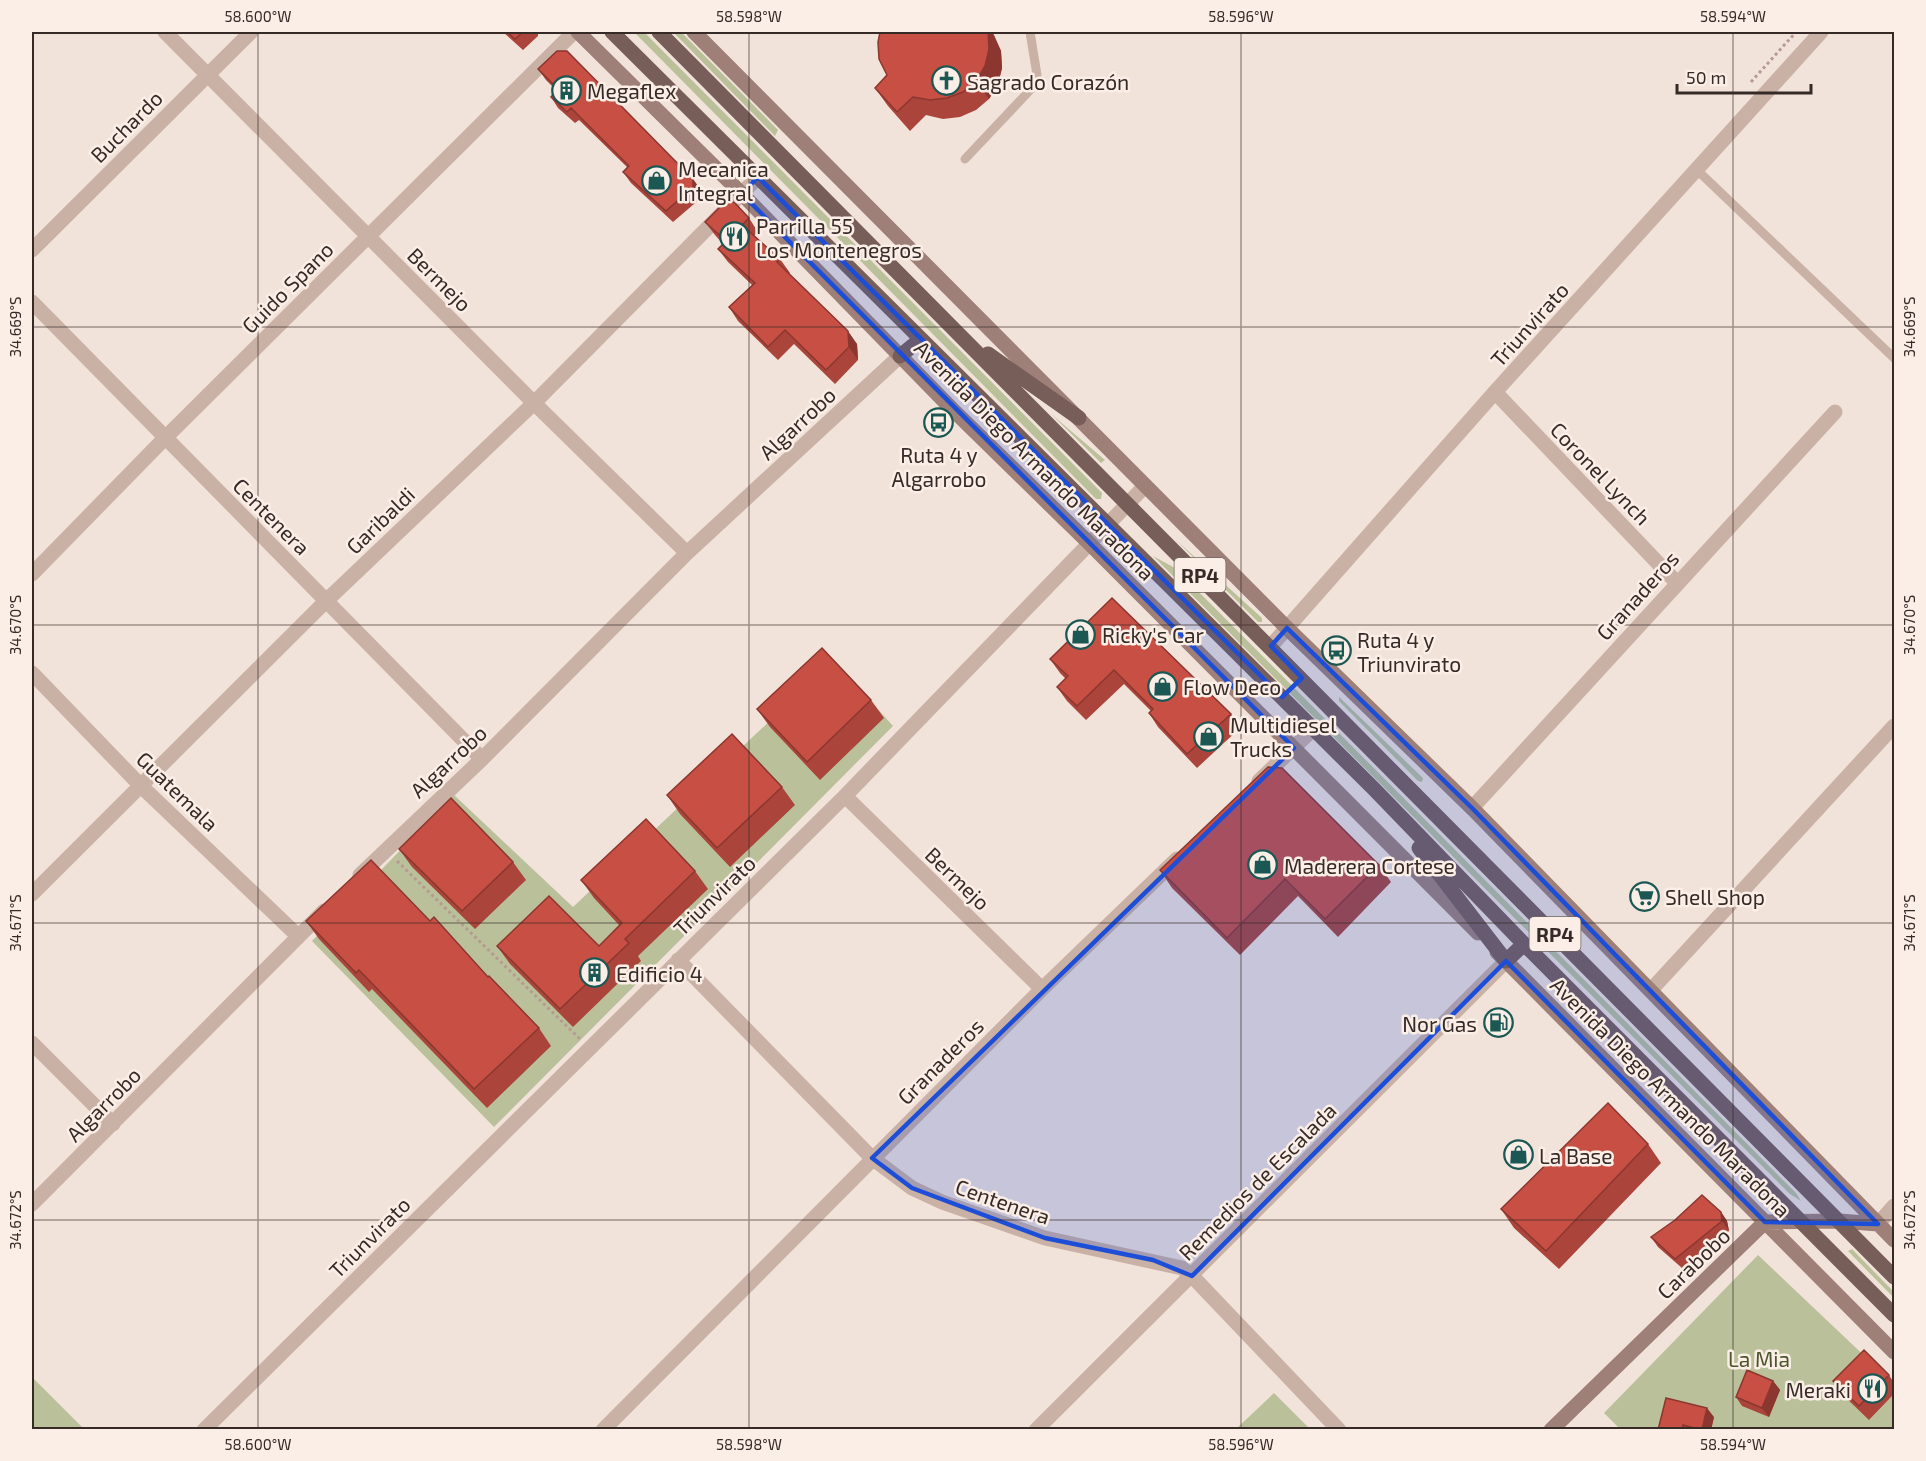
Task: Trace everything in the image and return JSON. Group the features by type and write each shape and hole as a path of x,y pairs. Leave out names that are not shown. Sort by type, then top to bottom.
{"main road":[{"name":"Avenida Diego Armando Maradona","path":"612,32 1374,789 1524,944 1894,1315"},
{"name":"Avenida Diego Armando Maradona","path":"659,32 1271,646 1894,1277"},
{"path":"953,329 1079,418"},
{"path":"900,356 921,339"},
{"path":"1282,697 1302,678"},
{"path":"1374,789 1506,961 1524,944"}],"street":[{"name":"Bermejo","path":"165,32 534,403 687,553"},
{"name":"Buchardo","path":"32,250 251,32"},
{"name":"Avenida Diego Armando Maradona","path":"576,32 742,194 900,356 1294,748 1894,1352"},
{"name":"Guido Spano","path":"32,574 165,438 576,32"},
{"path":"694,32 1287,628 1472,808 1894,1240"},
{"name":"Triunvirato","path":"1271,646 1495,392 1821,32"},
{"name":"Garibaldi","path":"32,894 326,601 534,403 758,177"},
{"name":"Centenera","path":"32,302 482,759"},
{"name":"Algarrobo","path":"32,1204 298,936 482,759 687,553 900,356"},
{"name":"Coronel Lynch","path":"1495,392 1677,583"},
{"name":"Granaderos","path":"1472,808 1835,411"},
{"name":"Triunvirato","path":"204,1430 845,796 1145,486"},
{"name":"Guatemala","path":"32,673 141,786 298,936"},
{"path":"1651,990 1894,726"},
{"path":"1252,788 1313,729"},
{"name":"Bermejo","path":"845,796 1042,989"},
{"name":"Granaderos","path":"603,1430 872,1158 1184,852"},
{"name":"Centenera","path":"678,960 872,1158 912,1188 942,1202 1045,1238 1082,1248 1153,1260 1182,1268 1339,1430"},
{"name":"Remedios de Escalada","path":"1036,1430 1506,961"},
{"path":"32,1043 112,1124"},
{"path":"1878,1224 1894,1206"},
{"path":"1765,1222 1839,1221 1878,1224"},
{"name":"Carabobo","path":"1551,1430 1765,1222"}],"lane":[{"path":"965,159 1034,87 1037,75 1029,32"},
{"path":"1697,170 1894,358"}],"path":[{"path":"386,849 589,1048"}],"highlighted area":[{"path":"758,177 1282,697 1302,678 1271,646 1287,628 1472,808 1878,1224 1765,1222 1506,961 1192,1276 1153,1260 1045,1238 912,1188 872,1158 1294,748 742,194"}],"green space":[{"path":"634,32 644,32 1102,493 1101,499 1096,499"},
{"path":"673,32 681,32 778,130 775,136"},
{"path":"1051,414 1105,460 1101,463"},
{"path":"1176,540 1262,618 1262,622 1258,622"},
{"path":"1153,556 1175,568 1796,1193 1801,1201 1790,1194"},
{"path":"834,660 893,726 494,1127 312,941 454,795 573,907"},
{"path":"1339,697 1423,778 1422,782 1418,781 1339,701"},
{"path":"1852,1249 1894,1292 1894,1298 1848,1251"},
{"name":"La Mia","path":"1758,1255 1873,1364 1869,1420 1894,1394 1894,1429 1620,1429 1604,1413"},
{"path":"32,1377 84,1429 32,1429"},
{"path":"1274,1393 1310,1429 1236,1429"}],"building":[{"path":"507,32 523,32 515,39"},
{"name":"Sagrado Corazón","path":"880,32 988,32 989,49 985,66 976,81 963,92 947,98 930,100 913,97 897,112 875,88 887,75 879,59"},
{"path":"557,51 567,51 693,179 693,187 666,211 623,172 629,166 571,108 567,112 551,97 558,89 538,69"},
{"path":"734,202 749,218 742,225 780,259 777,262 848,331 849,347 826,370 785,330 768,347 729,307 755,283 718,249 726,241 705,222 723,204"},
{"path":"1112,598 1231,714 1187,754 1149,713 1153,709 1114,670 1077,706 1057,687 1068,676 1050,659"},
{"path":"822,648 871,700 807,762 757,709"},
{"path":"732,734 782,787 717,848 667,795"},
{"name":"Maderera Cortese","path":"1268,767 1282,768 1379,865 1325,919 1285,879 1227,938 1160,870"},
{"path":"451,798 513,862 462,911 399,849"},
{"path":"646,819 695,871 625,939 629,943 560,1009 497,946 549,896 599,946 622,923 581,880"},
{"path":"371,860 430,921 434,917 488,977 539,1028 474,1089 359,970 356,973 306,921"},
{"path":"1608,1103 1648,1144 1546,1251 1501,1209"},
{"path":"1702,1195 1721,1212 1722,1221 1675,1259 1651,1237 1675,1220"},
{"path":"1864,1350 1889,1375 1859,1406 1833,1381"},
{"path":"1747,1370 1773,1381 1762,1408 1736,1397"},
{"path":"1666,1398 1707,1408 1702,1430 1683,1425 1682,1430 1658,1430"}],"place":[{"name":"Sagrado Corazón","path":"946,81"},
{"name":"Megaflex","path":"566,90"},
{"name":"Mecanica Integral","path":"657,180"},
{"name":"Parrilla 55 Los Montenegros","path":"735,237"},
{"name":"Ruta 4 y Algarrobo","path":"939,423"},
{"name":"Ricky's Car","path":"1081,634"},
{"name":"Ruta 4 y Triunvirato","path":"1336,651"},
{"name":"Flow Deco","path":"1162,686"},
{"name":"Multidiesel Trucks","path":"1209,736"},
{"name":"Maderera Cortese","path":"1263,865"},
{"name":"Shell Shop","path":"1644,896"},
{"name":"Edificio 4","path":"595,973"},
{"name":"Nor Gas","path":"1498,1023"},
{"name":"La Base","path":"1518,1155"},
{"name":"Meraki","path":"1872,1389"}]}
